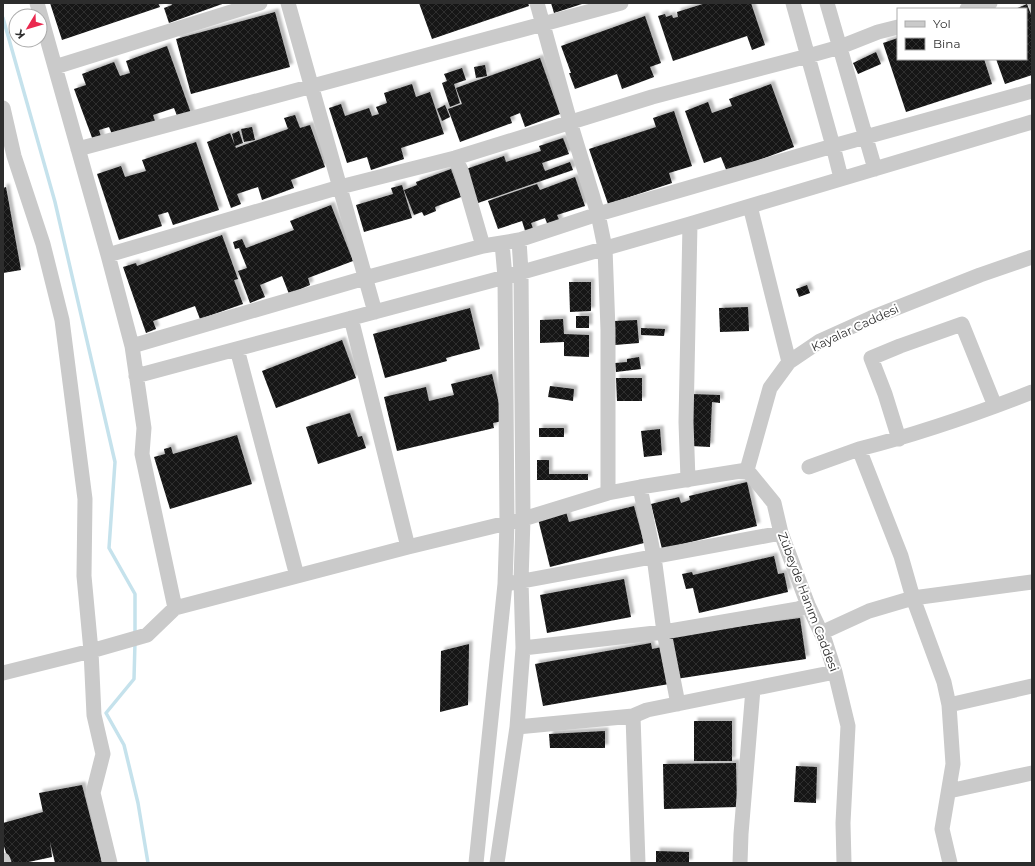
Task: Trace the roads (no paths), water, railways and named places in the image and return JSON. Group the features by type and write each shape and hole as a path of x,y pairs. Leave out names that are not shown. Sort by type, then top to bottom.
{"street":[{"path":"37,3 132,346 144,428 142,454 175,608"},
{"path":"55,67 260,3"},
{"path":"288,3 375,312"},
{"path":"537,3 570,122 598,214 605,248 608,330 608,493"},
{"path":"78,149 621,3"},
{"path":"794,3 834,146 841,178"},
{"path":"827,3 875,169"},
{"path":"971,8 990,3"},
{"path":"108,255 340,187 454,158 652,97 840,47 878,32 897,27"},
{"path":"132,346 365,278 483,246 518,240 598,214 1032,91"},
{"path":"3,108 14,156 43,244 62,320 85,498 84,576 91,651 94,715 103,754 93,792 110,863"},
{"path":"136,376 505,277 690,224 1032,122"},
{"path":"454,158 460,170 483,246"},
{"path":"750,206 789,362"},
{"path":"688,480 686,422 690,224"},
{"path":"497,863 517,727 523,648 521,581 523,519 521,272 518,240"},
{"path":"476,863 505,584 507,523 505,277 502,243"},
{"name":"Kayalar Caddesi","path":"748,470 770,388 789,362 820,341 871,318 980,275 1032,257"},
{"path":"351,318 408,547"},
{"path":"899,439 885,394 871,358 962,324 995,406"},
{"path":"237,349 297,576"},
{"path":"809,467 859,449 899,439 1032,392"},
{"path":"859,449 901,556 913,598 944,682 950,705 953,764 942,829 950,863"},
{"path":"3,673 110,646 147,634 175,608 408,547 523,519 608,493 640,486 748,470"},
{"name":"Zübeyde Hanım Caddesi","path":"748,470 774,503 781,533 808,606 821,633 835,672 848,726 844,863"},
{"path":"640,486 654,557 664,632 678,704"},
{"path":"505,584 781,533"},
{"path":"821,633 869,611 913,598 1032,582"},
{"path":"523,648 664,632 808,606"},
{"path":"517,727 633,716 647,710 835,672"},
{"path":"950,705 1032,686"},
{"path":"740,863 753,689"},
{"path":"633,716 638,863"},
{"path":"949,791 1032,773"}],"waterway":[{"path":"3,18 55,202 115,462 109,548 135,594 135,634"},
{"path":"135,642 134,679 106,713 124,745 138,803 148,863"}]}
